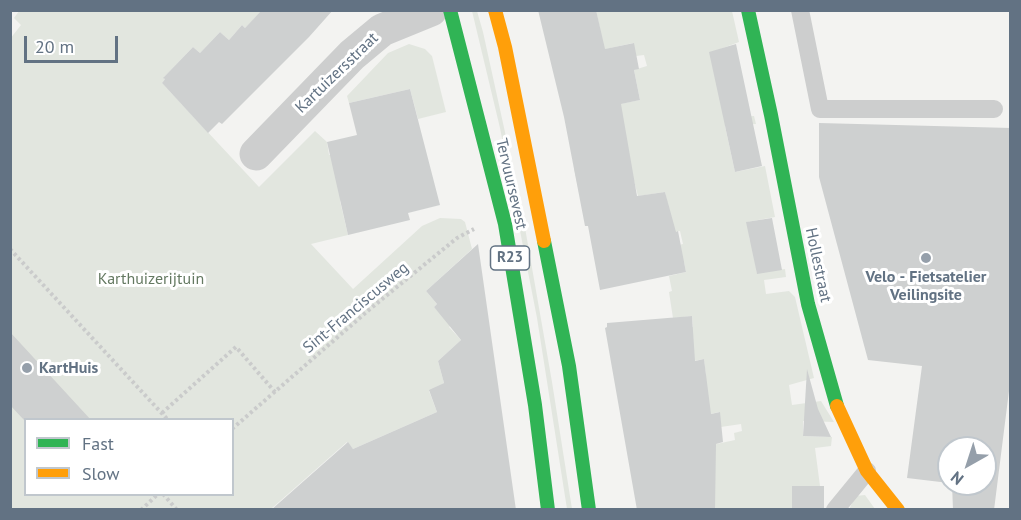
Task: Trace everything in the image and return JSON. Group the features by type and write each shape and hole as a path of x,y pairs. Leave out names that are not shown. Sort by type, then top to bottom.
{"main road":[{"name":"Tervuursevest","path":"450,10 505,224 535,405 548,510"},
{"name":"Tervuursevest","path":"495,10 505,47 569,366 589,510"},
{"name":"Hollestraat","path":"748,10 808,304 836,404 867,471 898,510"}],"street":[{"name":"Kartuizersstraat","path":"256,154 359,49 382,30 431,10"}],"lane":[{"path":"800,10 820,109 994,109"},
{"path":"835,510 867,471"}],"path":[{"name":"Sint-Franciscusweg","path":"234,427 370,309 457,238 475,229 505,224"},
{"path":"11,249 166,418"},
{"path":"162,413 236,347 275,392"},
{"path":"141,510 157,496"},
{"path":"164,496 177,510"}],"green space":[{"name":"Karthuizerijtuin","path":"19,11 262,11 245,28 242,25 229,40 220,32 200,53 193,47 164,77 162,83 259,187 315,131 327,142 329,155 366,145 340,201 348,235 311,244 353,289 422,226 440,218 461,219 465,222 472,249 426,291 437,304 434,307 452,324 449,327 461,340 438,361 444,383 429,391 437,412 353,449 347,442 271,509 11,509 10,39 21,25 14,18"},
{"path":"472,11 477,11 483,32 521,205 572,509 567,509 537,318 500,128"},
{"path":"596,11 732,11 739,42 710,53 724,118 754,116 756,124 725,126 735,172 765,166 775,217 747,222 750,241 756,240 759,255 754,256 757,273 785,269 786,277 764,280 766,294 789,291 795,297 814,378 789,385 792,405 821,401 834,422 803,421 803,436 832,437 831,446 815,448 820,486 792,486 792,509 715,509 715,489 706,489 702,462 681,464 678,448 689,447 689,450 735,440 734,433 742,431 741,424 721,427 719,412 690,419 687,405 676,407 670,379 688,376 685,363 673,365 670,349 647,354 643,336 671,329 693,327 692,316 673,318 669,276 686,272 684,262 674,263 670,247 683,244 680,231 657,236 651,210 668,206 665,192 638,196 634,181 579,192 574,169 630,160 620,104 640,100 634,70 647,66 644,55 636,56 633,43 606,49 610,62 604,63 597,30 600,29","holes":["704,359 706,376 690,378 688,362"]},
{"path":"409,44 425,49 432,56 446,112 418,119 410,89 349,103 347,96 388,53"},
{"path":"865,495 875,509 849,510 855,496"}],"building":[{"path":"262,10 333,10 222,124 219,122 208,133 162,83 165,79 163,78 193,47 200,53 220,32 229,40 242,25 245,28"},
{"path":"538,10 596,10 605,49 634,43 639,69 634,70 640,100 621,104 637,196 665,192 676,232 678,231 686,272 600,290 564,117"},
{"path":"736,44 762,166 735,172 709,52"},
{"path":"410,89 440,205 408,213 410,220 348,235 327,142 357,135 349,103"},
{"name":"Velo - Fietsatelier Veilingsite","path":"819,123 1011,128 1011,375 997,486 997,436 937,436 937,482 907,478 922,366 868,360 819,177"},
{"path":"772,218 782,270 757,274 746,222"},
{"path":"478,244 516,510 271,510 348,442 353,449 437,412 429,390 444,383 438,361 461,340 434,307 437,304 426,291"},
{"path":"692,316 695,361 704,359 711,414 720,412 723,442 716,444 715,510 637,510 605,328 607,323"},
{"name":"KartHuis","path":"10,332 89,418 24,418 24,420 10,405"},
{"path":"807,369 818,409 831,437 803,436"},
{"path":"792,486 824,486 824,510 792,510"},
{"name":"Velo - Fietsatelier Veilingsite","path":"952,496 996,496 994,510 953,510"}],"traffic: fast":[{"path":"450,10 505,224 535,405 548,510"},
{"path":"748,10 808,304 837,406"},
{"path":"544,241 569,366 589,510"}],"traffic: slow":[{"path":"495,10 505,47 544,241"},
{"path":"837,406 867,471 898,510"}],"place":[{"name":"Velo - Fietsatelier Veilingsite","path":"926,258"},
{"name":"KartHuis","path":"27,368"}]}
